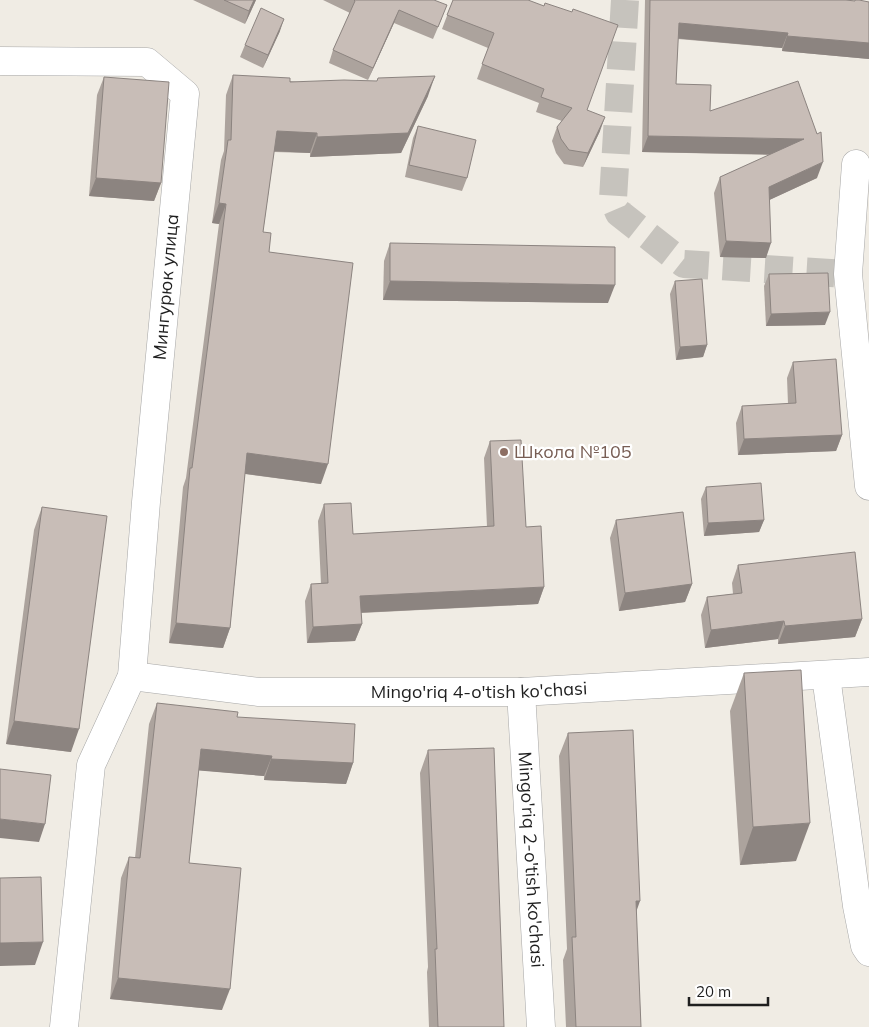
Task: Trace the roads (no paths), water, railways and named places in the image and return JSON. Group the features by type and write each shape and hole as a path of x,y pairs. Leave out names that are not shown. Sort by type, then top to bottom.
{"street":[{"name":"Мингурюк улица","path":"0,62 147,62 185,94 147,492 132,676"},
{"path":"856,164 848,274 869,486"},
{"name":"Mingo'riq 4-o'tish ko'chasi","path":"132,676 259,692 521,692 826,676 869,672"},
{"path":"64,1027 91,765 132,676"},
{"path":"826,676 857,906 865,946 869,952"},
{"name":"Mingo'riq 2-o'tish ko'chasi","path":"521,692 541,1027"}],"tunnel":[{"path":"625,0 613,199 619,213 684,264 848,274"}],"place":[{"name":"Школа №105","path":"504,452"}]}
